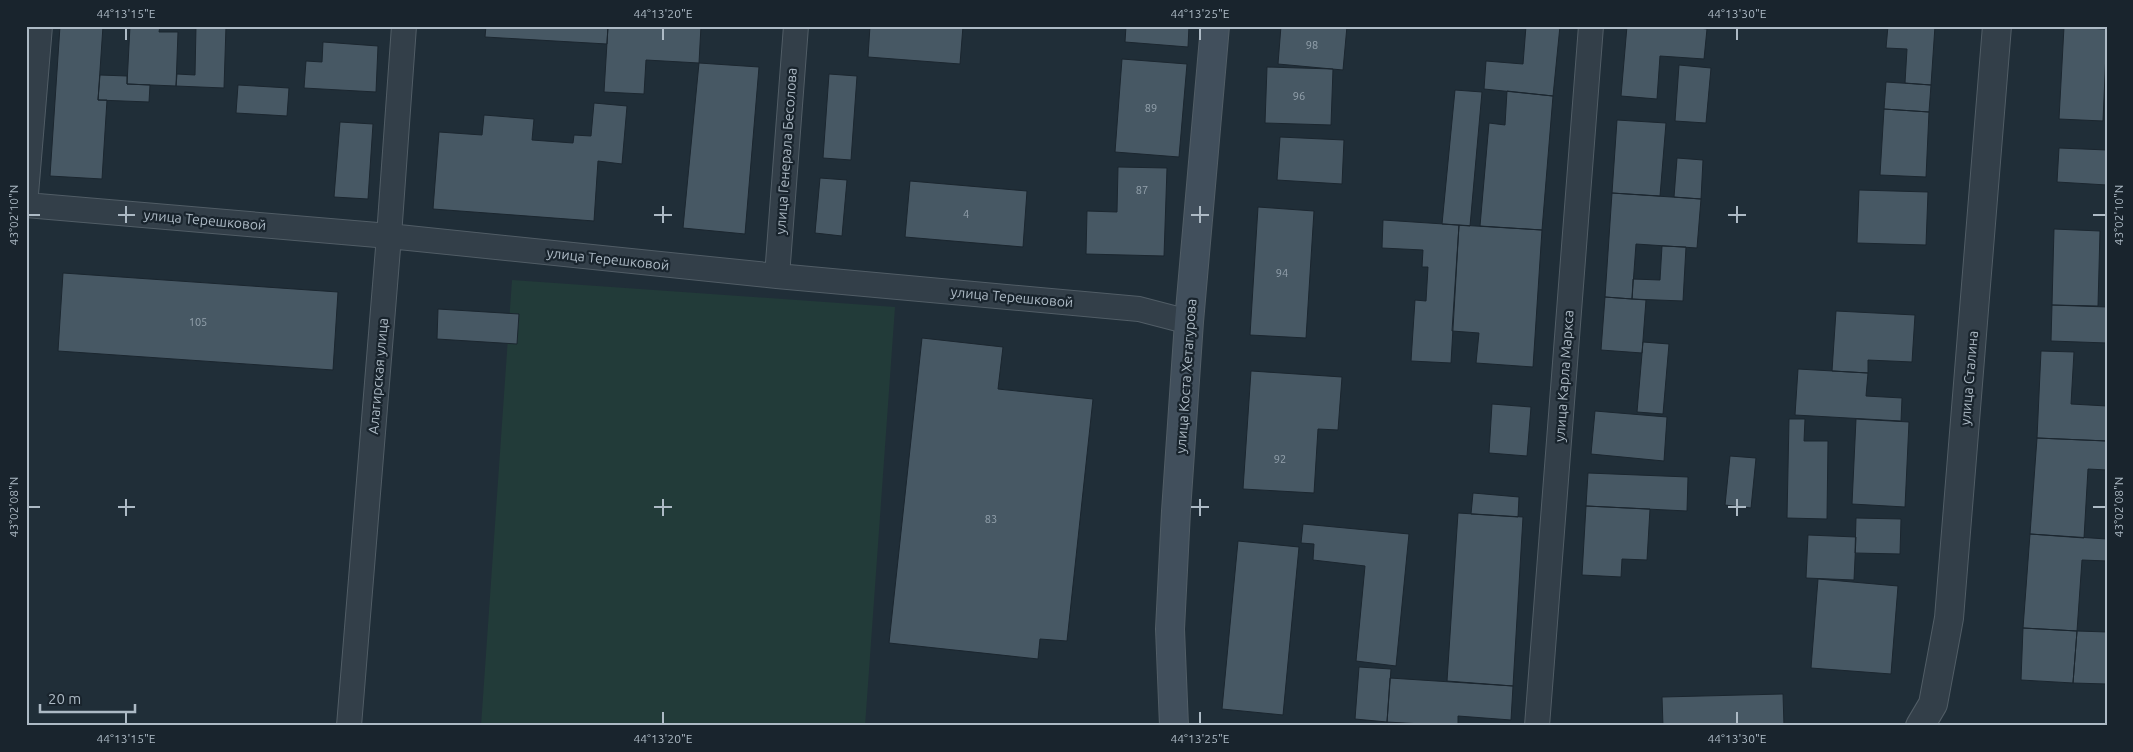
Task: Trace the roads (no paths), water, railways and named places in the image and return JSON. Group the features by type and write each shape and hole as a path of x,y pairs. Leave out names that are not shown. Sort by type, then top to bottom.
{"main road":[{"name":"улица Коста Хетагурова","path":"1174,726 1170,629 1176,511 1189,322 1215,26"}],"street":[{"path":"26,194 40,26"},
{"name":"Алагирская улица","path":"349,726 390,236 404,26"},
{"name":"улица Генерала Бесолова","path":"777,276 796,26"},
{"name":"улица Карла Маркса","path":"1537,726 1592,26"},
{"name":"улица Сталина","path":"1920,726 1933,704 1949,618 1998,26"},
{"name":"улица Терешковой","path":"26,205 390,236 777,276 1139,309 1189,322"}]}
